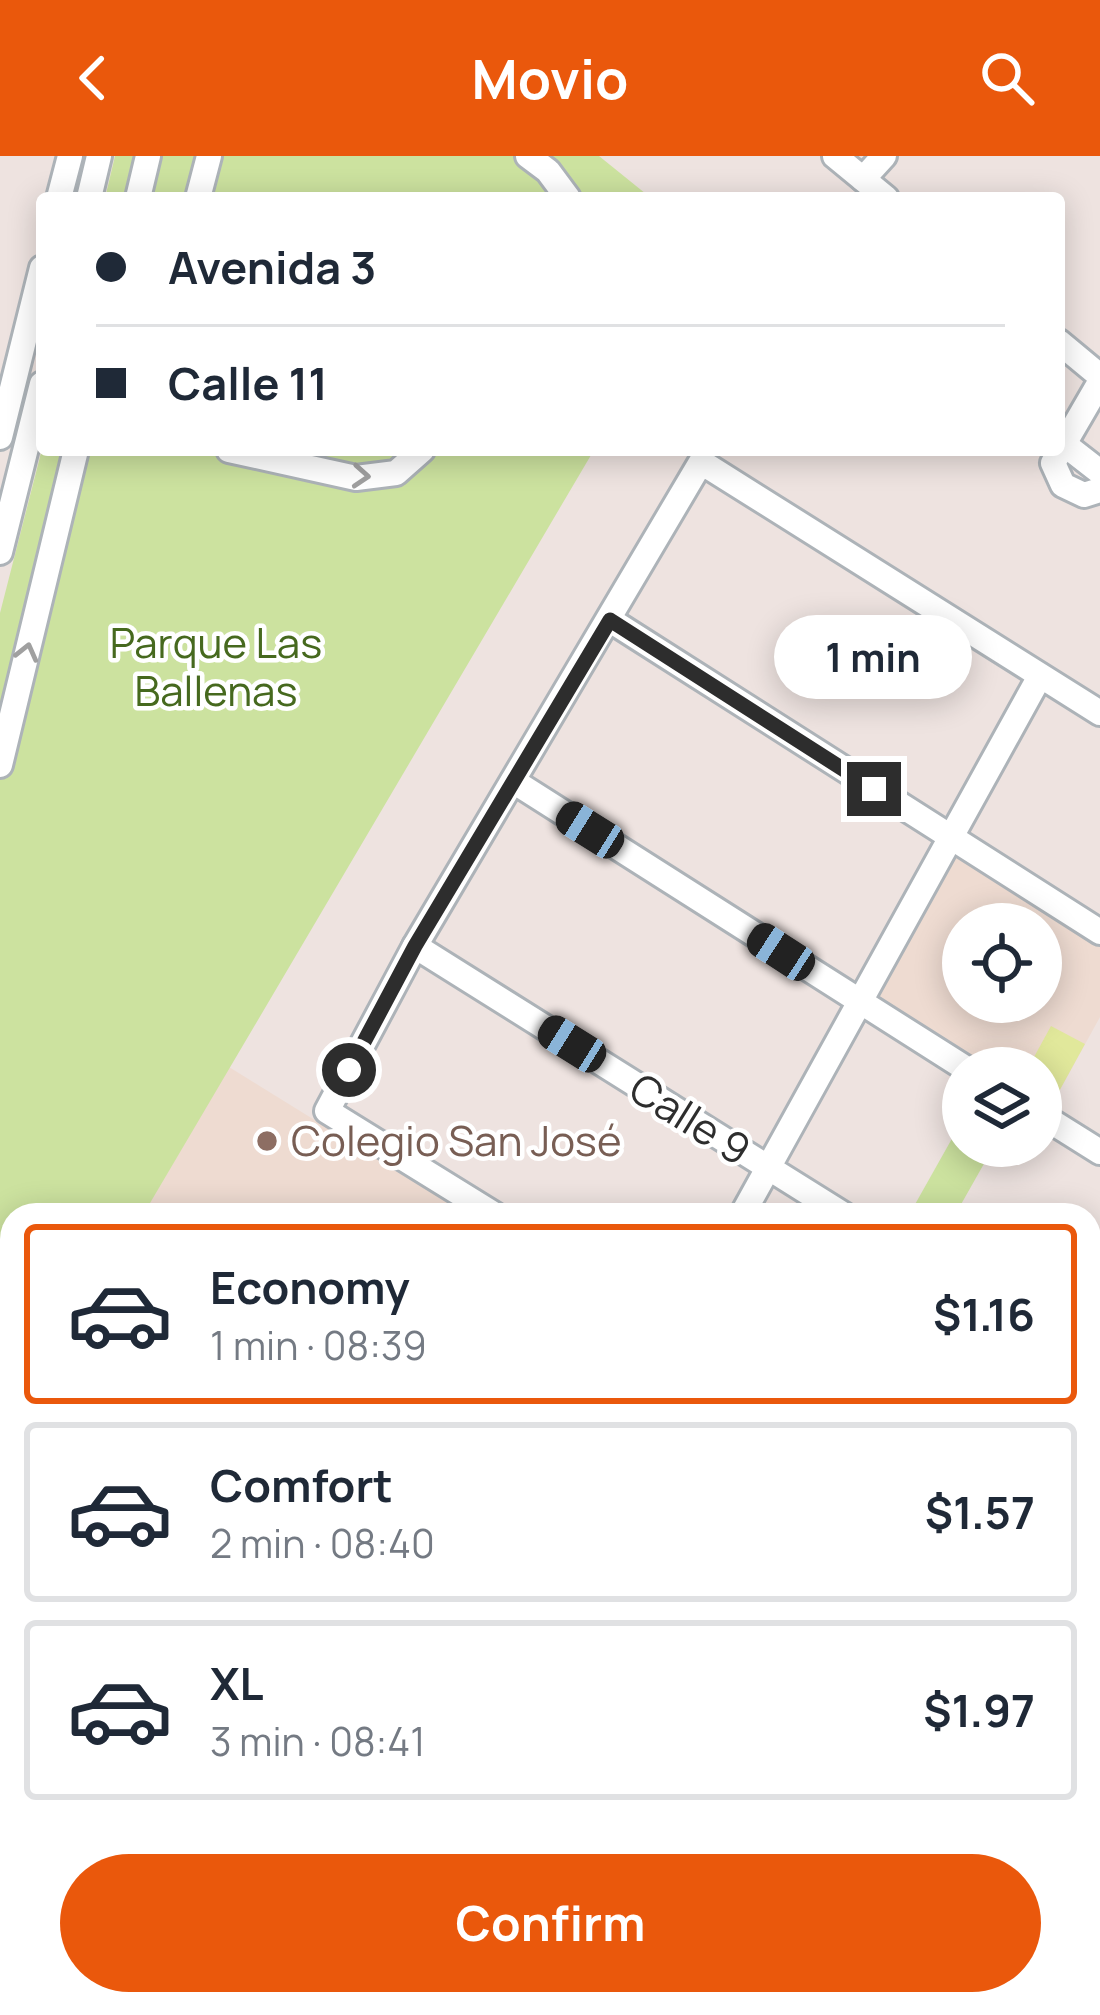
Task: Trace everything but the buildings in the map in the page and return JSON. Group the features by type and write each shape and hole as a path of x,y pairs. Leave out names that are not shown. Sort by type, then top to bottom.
{"street":[{"path":"61,192 70,156"},
{"path":"90,192 99,156"},
{"path":"139,192 148,156"},
{"path":"200,192 209,156"},
{"path":"528,156 548,171 564,192"},
{"path":"835,156 879,192"},
{"path":"863,179 884,156"},
{"path":"0,437 36,292"},
{"path":"1065,347 1100,379 1093,415 1065,443"},
{"path":"0,552 36,408"},
{"path":"1065,445 1100,472"},
{"path":"0,765 75,456"},
{"path":"256,456 356,478 396,473 415,456"},
{"path":"1058,456 1054,463 1063,485 1084,495 1100,490"},
{"path":"476,1203 327,1111 415,946 701,462 1100,713"},
{"path":"610,620 1100,932"},
{"path":"748,1203 1040,676"},
{"path":"513,781 942,1054"},
{"name":"Calle 9","path":"415,946 825,1203"},
{"path":"1062,1128 1100,1152"}],"shaded area":[{"path":"960,853 1040,903 942,903 942,1023 1062,1023 1062,917 1100,941 1100,1017 1062,1086 1062,1047 956,1047 878,998 877,989 952,855"},
{"name":"Colegio San José","path":"229,1067 449,1203 150,1203"}],"green space":[{"path":"115,156 599,156 644,192 106,192"},
{"name":"Parque Las Ballenas","path":"40,456 590,456 150,1203 0,1203 0,613"},
{"path":"1051,1026 1085,1044 1062,1086 1062,1047 1040,1047"},
{"path":"942,1156 942,1167 982,1167 962,1203 916,1203"}],"place":[{"name":"Colegio San José","path":"267,1141"}],"route":[{"path":"349,1070 415,946 610,620 874,789"}]}
